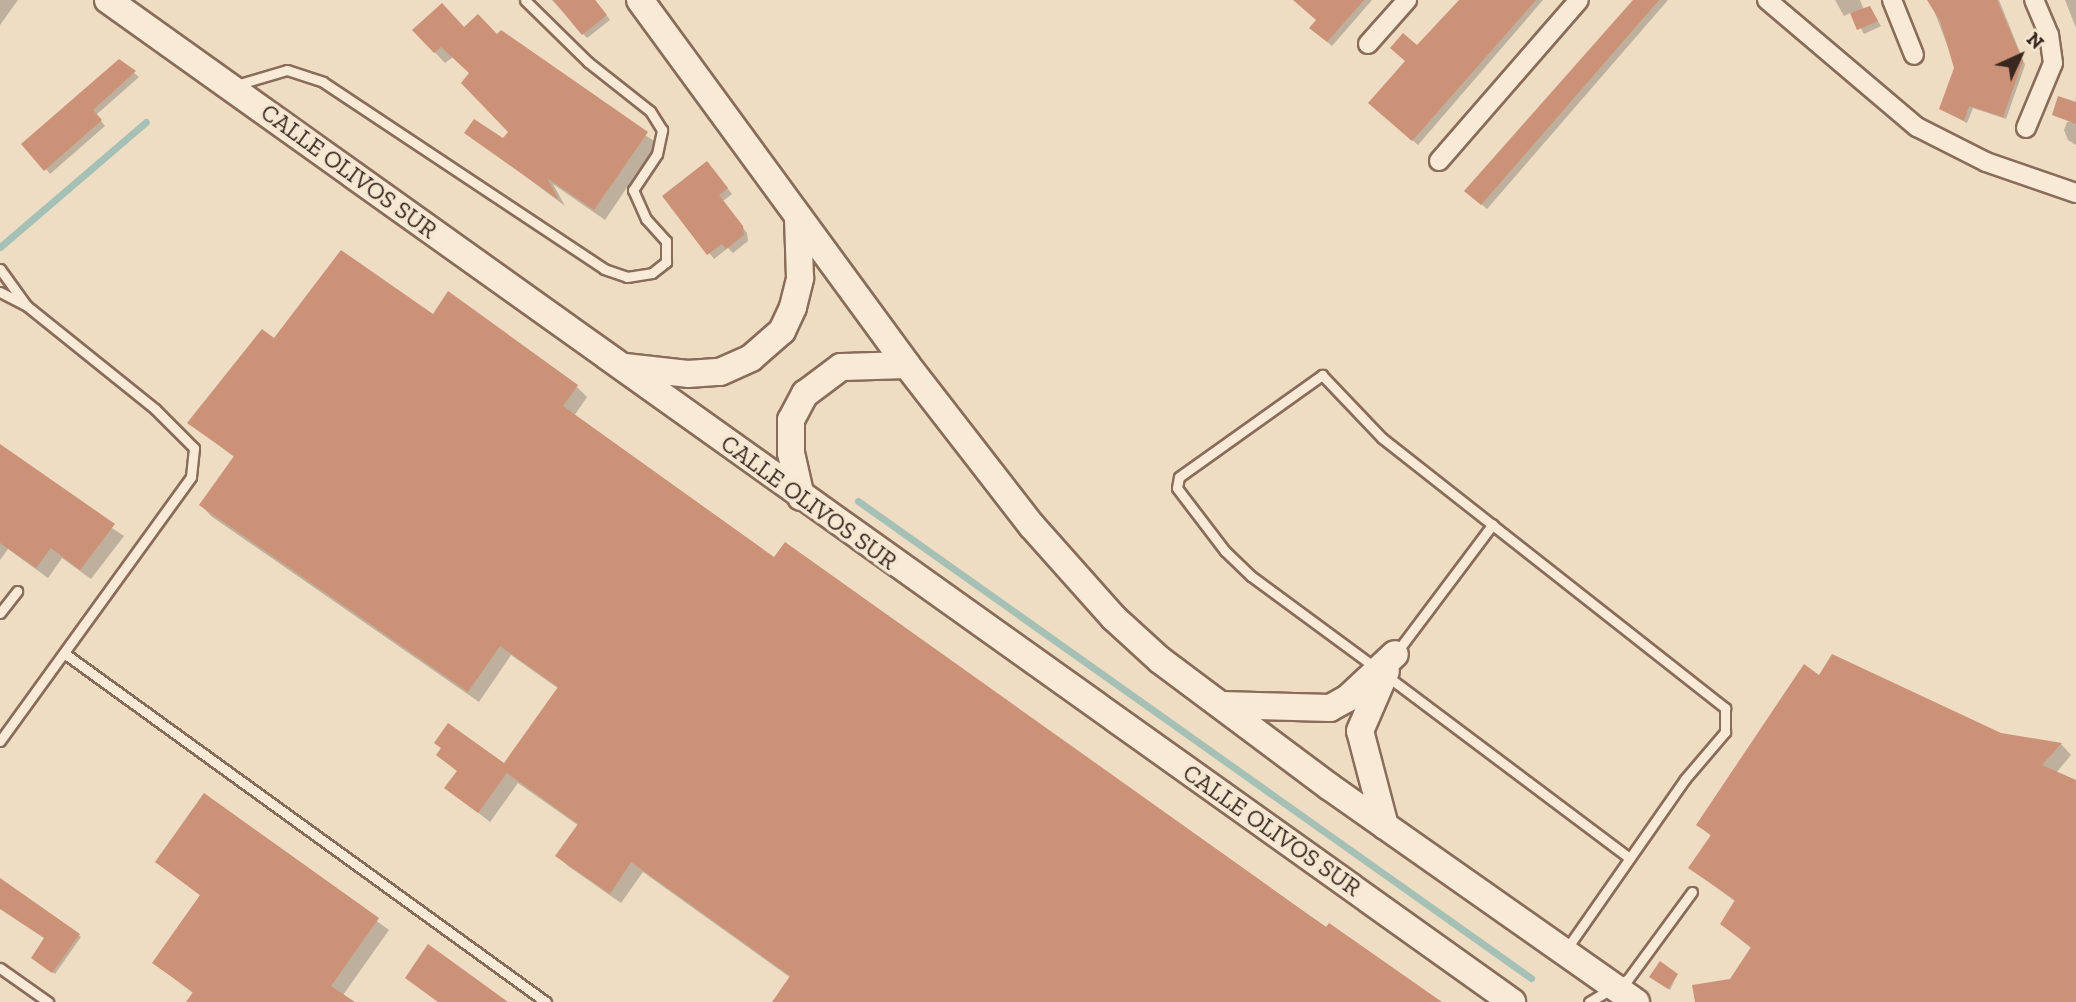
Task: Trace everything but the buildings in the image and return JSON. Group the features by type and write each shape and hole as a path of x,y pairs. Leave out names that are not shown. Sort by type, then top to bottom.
{"main road":[{"name":"CALLE OLIVOS SUR","path":"108,0 1512,1002"},
{"path":"640,0 907,365 1073,575 1160,660 1385,826 1636,1002"},
{"path":"623,367 688,374 720,372 751,358 782,331 793,307 800,278 798,217"},
{"path":"801,497 791,453 791,420 805,394 841,367 907,365"},
{"path":"1330,708 1386,666"},
{"path":"1385,826 1360,731 1386,666"},
{"path":"1221,705 1330,708 1360,731"}],"street":[{"path":"1368,44 1407,0"},
{"path":"1439,161 1579,0"},
{"path":"1767,0 1917,127 1986,162 2076,193"},
{"path":"1892,0 1914,55"},
{"path":"2026,128 2053,63 2051,42 2034,0"}],"lane":[{"path":"231,86 287,70 323,82 604,269 627,277 652,273 666,262 667,240 646,219 633,190 657,154 662,130 650,111 588,62 525,0"},
{"path":"2,270 27,306"},
{"path":"0,292 27,306 155,410 194,448 191,477 0,741"},
{"path":"1564,952 1629,858 1725,732 1725,708 1381,438 1322,375 1179,477 1177,488 1225,551 1251,576 1386,666 1629,858"},
{"path":"1386,666 1493,524"},
{"path":"0,613 17,591"},
{"path":"64,653 546,1002"},
{"path":"1589,1002 1628,979 1692,892"},
{"path":"0,968 48,1002"}],"waterway":[{"path":"0,247 146,122"},
{"path":"858,501 1531,978"}]}
